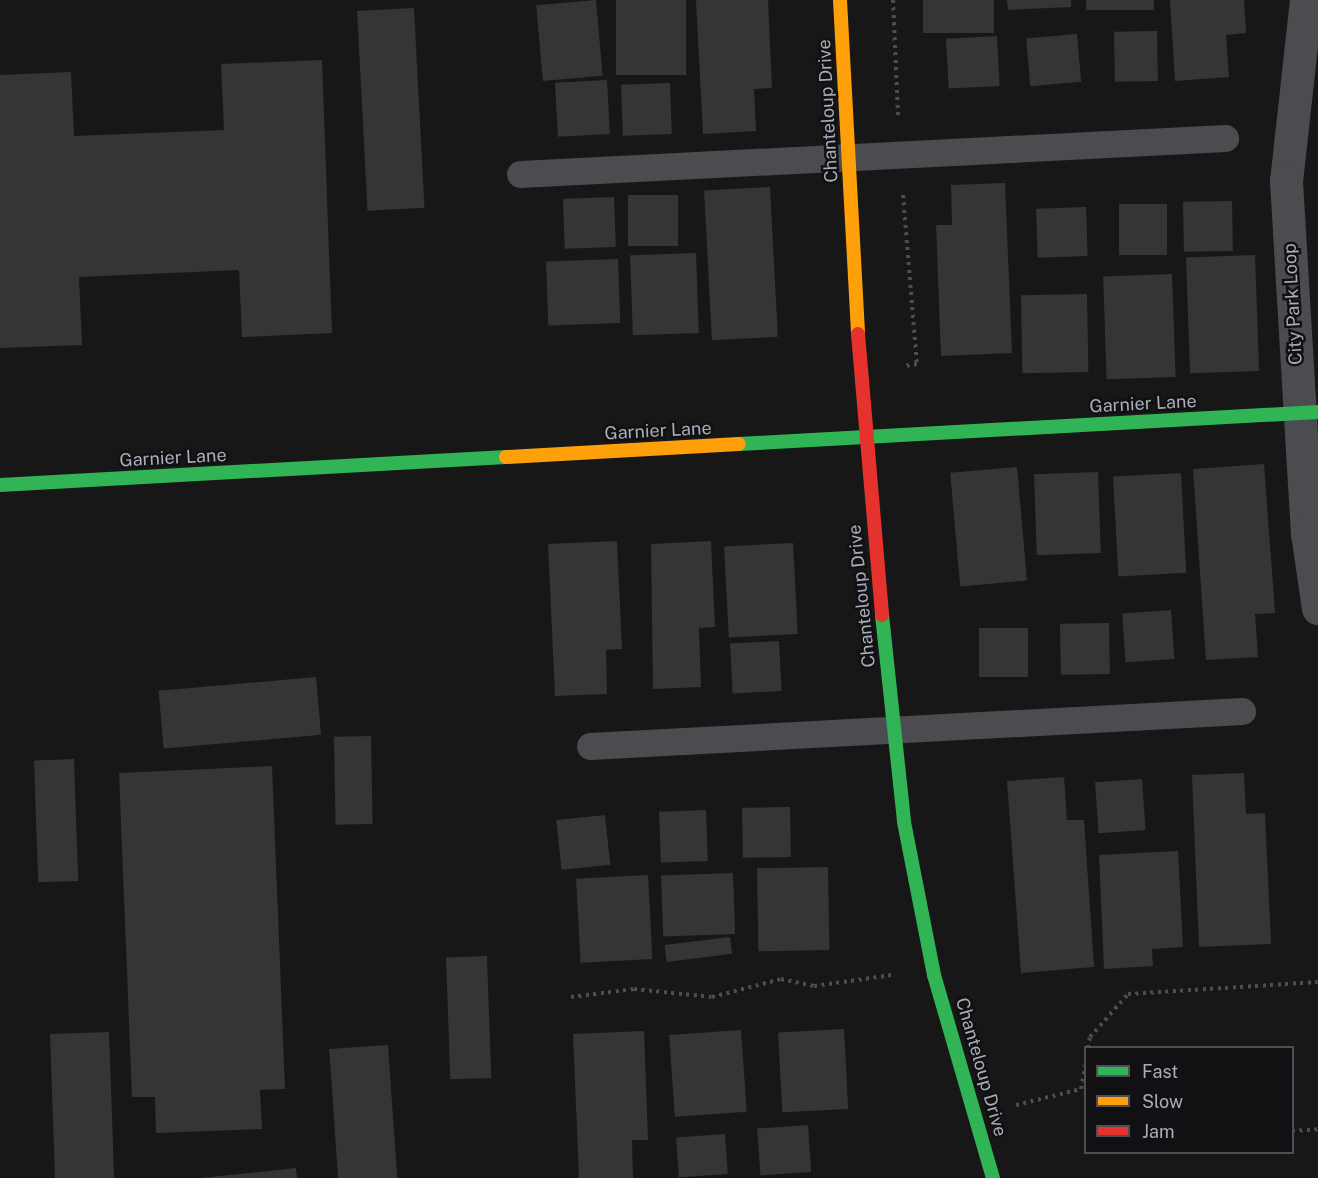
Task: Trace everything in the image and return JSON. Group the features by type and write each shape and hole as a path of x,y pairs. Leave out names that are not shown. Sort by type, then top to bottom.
{"street":[{"name":"Chanteloup Drive","path":"840,0 864,438 904,822 934,975 977,1114 993,1178"},
{"name":"City Park Loop","path":"1306,0 1286,181 1309,413 1318,608"},
{"name":"Garnier Lane","path":"0,485 1309,413"}],"lane":[{"path":"520,174 849,161 1225,138"},
{"path":"590,747 1242,711"}],"path":[{"path":"861,376 917,363 899,158 893,0"},
{"path":"572,997 634,989 712,997 781,979 813,986 862,975 934,975"},
{"path":"1088,1046 1090,1037 1128,993 1318,982"},
{"path":"1081,1089 1084,1074"},
{"path":"977,1114 1081,1089"},
{"path":"1294,1131 1318,1130"}],"building":[{"path":"596,0 603,76 543,81 536,5"},
{"path":"616,0 686,0 686,75 616,75"},
{"path":"696,0 768,0 772,88 754,89 756,131 703,134"},
{"path":"923,0 994,0 994,33 923,33"},
{"path":"1007,0 1071,0 1071,7 1008,10"},
{"path":"1086,0 1154,0 1154,10 1086,10"},
{"path":"1170,0 1244,0 1246,33 1226,35 1229,77 1175,81"},
{"path":"414,8 424,208 368,211 357,11"},
{"path":"1157,31 1158,81 1115,82 1114,32"},
{"path":"1077,34 1081,82 1030,86 1026,38"},
{"path":"997,36 1000,86 949,89 946,39"},
{"path":"322,60 332,333 242,337 239,270 79,277 82,345 0,348 0,75 71,72 74,136 224,130 221,64"},
{"path":"607,80 610,134 558,137 555,83"},
{"path":"670,83 672,134 623,136 621,85"},
{"path":"1005,183 1012,353 941,356 936,225 952,225 951,185"},
{"path":"770,187 778,337 712,340 704,190"},
{"path":"628,195 678,195 678,246 628,246"},
{"path":"614,197 616,247 565,249 563,199"},
{"path":"1232,201 1233,251 1184,252 1183,202"},
{"path":"1119,204 1167,204 1167,255 1119,255"},
{"path":"1086,207 1088,256 1038,258 1036,209"},
{"path":"696,253 699,333 633,335 630,255"},
{"path":"1255,255 1259,371 1190,373 1186,257"},
{"path":"618,259 620,323 548,325 546,262"},
{"path":"1172,274 1176,377 1107,379 1103,276"},
{"path":"1087,294 1088,372 1022,373 1021,295"},
{"path":"1264,464 1275,613 1255,614 1258,657 1206,660 1193,469"},
{"path":"1017,467 1027,581 960,586 950,473"},
{"path":"1098,472 1101,553 1037,555 1034,474"},
{"path":"1181,473 1186,573 1118,576 1113,477"},
{"path":"617,541 622,649 606,650 607,694 555,696 548,544"},
{"path":"711,541 715,627 699,628 701,687 653,689 651,544"},
{"path":"793,543 798,634 729,637 724,547"},
{"path":"1171,610 1174,659 1126,662 1122,613"},
{"path":"1109,623 1110,674 1061,675 1060,624"},
{"path":"979,628 1028,628 1028,677 979,677"},
{"path":"779,641 782,691 733,693 730,644"},
{"path":"316,677 321,735 164,749 159,691"},
{"path":"371,736 373,824 336,825 334,737"},
{"path":"74,759 78,881 38,882 34,760"},
{"path":"272,766 285,1089 260,1090 262,1129 156,1133 155,1097 132,1097 119,773"},
{"path":"1244,773 1246,814 1265,813 1271,944 1199,947 1192,775"},
{"path":"1064,777 1067,820 1084,820 1094,967 1021,973 1007,781"},
{"path":"1142,779 1146,830 1099,833 1095,782"},
{"path":"790,807 791,857 743,858 742,808"},
{"path":"706,810 708,861 661,863 659,812"},
{"path":"605,815 610,865 561,870 556,820"},
{"path":"1178,851 1183,947 1152,949 1153,966 1104,969 1099,855"},
{"path":"828,867 829,950 758,951 757,868"},
{"path":"733,873 735,934 663,936 661,876"},
{"path":"648,875 652,959 580,963 576,879"},
{"path":"730,937 732,954 667,962 664,945"},
{"path":"487,956 491,1078 450,1079 446,957"},
{"path":"844,1029 848,1109 782,1112 778,1032"},
{"path":"741,1030 747,1112 675,1117 669,1035"},
{"path":"644,1031 648,1140 632,1140 633,1178 579,1178 573,1034"},
{"path":"109,1032 114,1178 55,1178 50,1034"},
{"path":"388,1045 397,1178 338,1178 329,1049"},
{"path":"808,1125 811,1172 760,1175 757,1129"},
{"path":"725,1134 728,1174 679,1177 676,1137"},
{"path":"296,1168 297,1178 201,1178"}],"traffic: fast":[{"path":"739,444 1318,412"},
{"path":"0,485 506,457"},
{"path":"882,615 904,822 934,975 993,1178"}],"traffic: slow":[{"path":"840,0 858,334"},
{"path":"506,457 739,444"}],"traffic: jam":[{"path":"858,334 882,615"}]}
